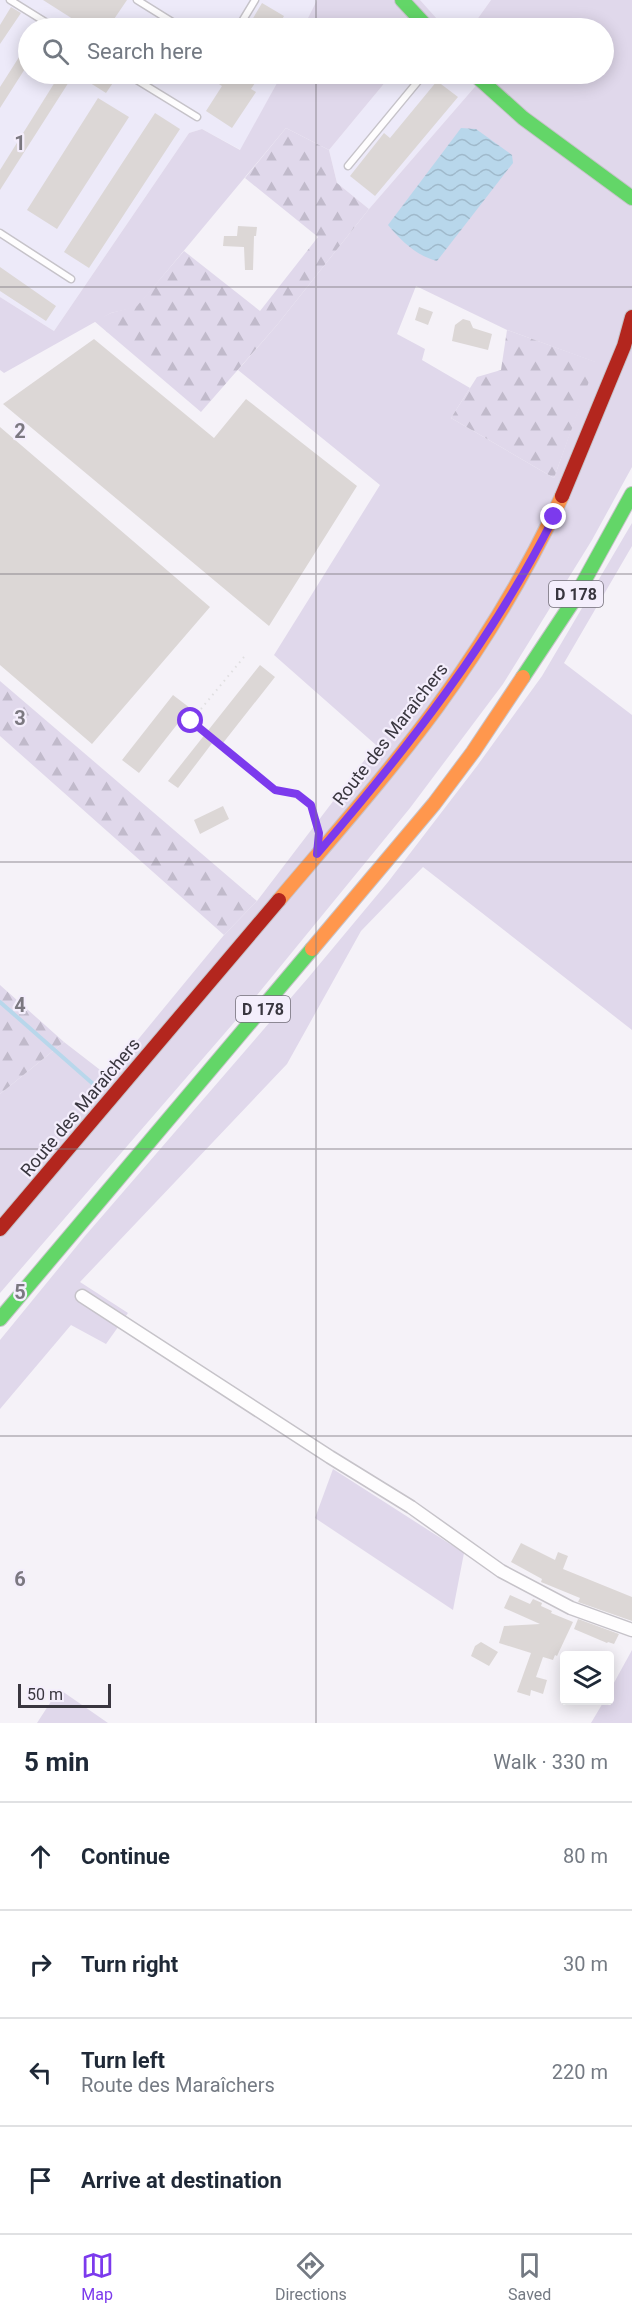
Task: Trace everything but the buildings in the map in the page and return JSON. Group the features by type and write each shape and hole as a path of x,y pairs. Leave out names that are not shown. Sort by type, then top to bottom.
{"street":[{"path":"402,0 419,18"},
{"path":"485,84 523,118 632,198"},
{"name":"Route des Maraîchers","path":"0,1229 387,772 467,664 536,552 554,517 624,346 632,317"},
{"name":"D 178","path":"0,1318 441,796 503,709 572,603 632,494"},
{"path":"82,1296 411,1507 501,1571 572,1608 632,1630"}],"lane":[{"path":"10,0 39,18"},
{"path":"137,0 166,18"},
{"path":"244,18 255,0"},
{"path":"143,84 197,117"},
{"path":"348,166 416,84"},
{"path":"0,233 71,279"}],"path":[{"path":"244,657 191,721 275,790 297,794 311,805 319,833"}],"shaded area":[{"path":"0,0 317,0 308,18 18,18 18,84 277,84 241,150 202,129 189,133 54,331 0,297"},
{"path":"420,0 491,0 478,18 426,18"},
{"path":"384,84 477,84 369,209 337,183 329,150"}],"green space":[{"path":"317,0 420,0 436,18 308,18"},
{"path":"491,0 632,0 632,467 592,540 503,684 410,808 244,1011 0,1293 0,1094 64,1042 108,1076 224,935 257,901 376,745 274,655 380,485 238,370 277,325 369,209 477,84 614,84 614,18 478,18","holes":["416,286 507,330 595,362 554,478 451,418 470,388 422,360 425,349 397,334"]},
{"path":"276,84 384,84 329,150 286,128 137,307 111,313 4,373 0,370 0,297 54,331 189,133 202,129 240,150"},
{"path":"286,128 329,150 337,183 369,209 277,325 201,412 94,321 111,313 137,306 184,251 260,311 318,237 245,178"},
{"path":"507,330 596,362 554,478 451,418 477,377 501,370"},
{"path":"632,523 632,546 564,663 632,715 632,1030 423,867 361,931 287,1064 80,1282 128,1313 106,1344 71,1325 0,1409 0,1340 85,1236 388,882 477,766 542,676"},
{"path":"0,681 257,901 224,935 0,736"},
{"path":"0,985 64,1042 0,1094"},
{"path":"333,1469 464,1553 453,1610 315,1518"},
{"path":"632,1650 632,1723 591,1723 602,1705 614,1705 614,1683"},
{"path":"59,1689 108,1723 37,1723"}],"water":[{"path":"461,128 476,129 512,155 513,163 437,261 423,256 410,247 388,225"}],"waterway":[{"path":"0,1002 100,1090"}],"traffic: fast":[{"path":"402,0 419,18"},
{"path":"485,84 523,118 632,198"},
{"path":"523,677 572,603 632,494"},
{"path":"0,1319 312,949"}],"traffic: slow":[{"path":"279,900 380,781 455,682 489,631 520,578 562,496"},
{"path":"312,949 434,804 473,752 523,677"}],"traffic: jam":[{"path":"562,496 624,346 632,317"},
{"path":"0,1229 279,900"}],"route":[{"path":"191,721 275,790 297,794 311,805 319,833 317,854 387,772 437,707 467,664 536,552 554,517"}]}
